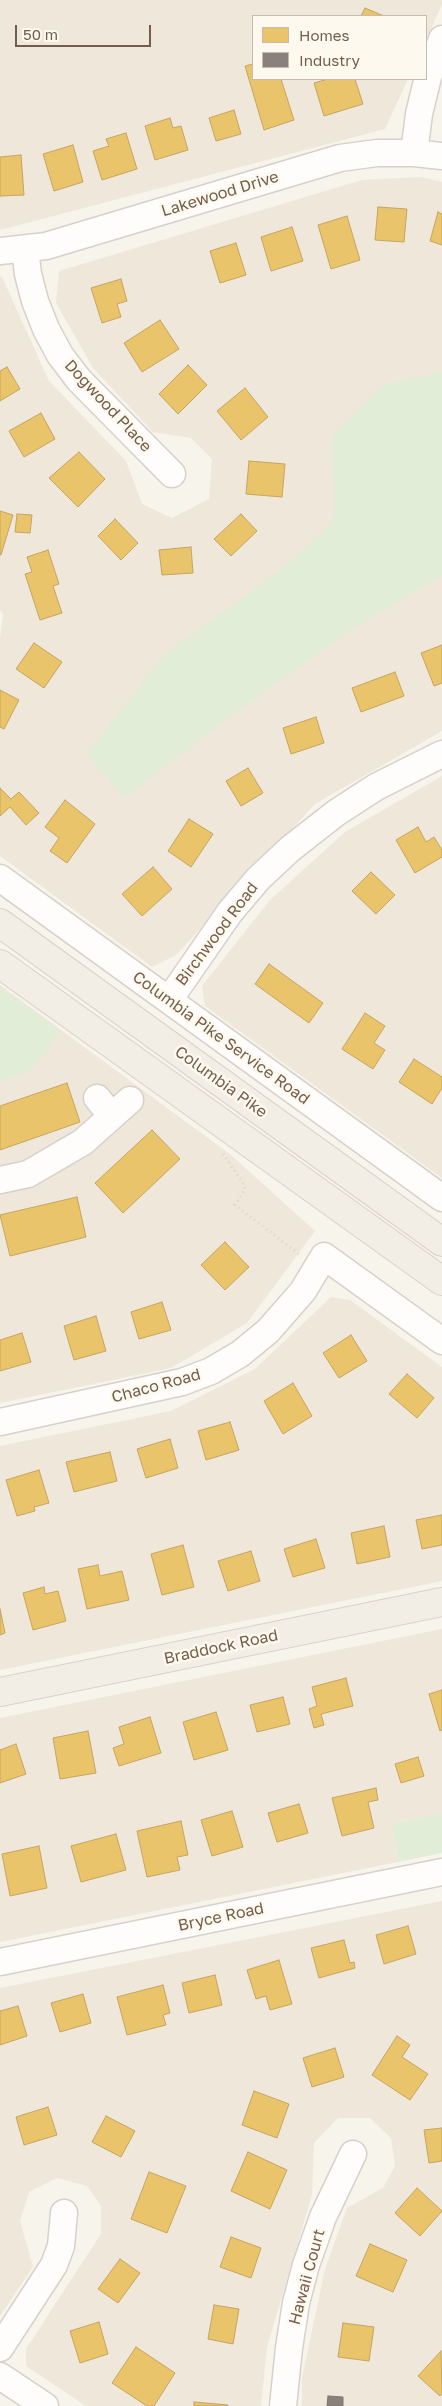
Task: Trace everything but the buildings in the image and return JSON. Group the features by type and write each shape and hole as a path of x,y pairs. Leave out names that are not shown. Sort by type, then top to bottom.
{"main road":[{"name":"Columbia Pike","path":"0,922 442,1242"},
{"name":"Columbia Pike","path":"0,964 442,1281"},
{"name":"Braddock Road","path":"0,1692 442,1602"}],"street":[{"path":"414,153 419,114 428,77 442,39"},
{"name":"Lakewood Drive","path":"12,250 46,246 340,158 377,153 414,153 442,156"},
{"name":"Dogwood Place","path":"12,250 28,274 35,302 46,329 60,354 79,380 172,474"},
{"name":"Birchwood Road","path":"169,1000 230,912 258,879 290,849 336,813 376,786 442,754"},
{"name":"Columbia Pike Service Road","path":"0,878 442,1198"},
{"path":"0,1180 28,1174 83,1142 113,1105"},
{"path":"320,1262 442,1341"},
{"name":"Chaco Road","path":"0,1422 182,1382 212,1371 240,1354 268,1332 303,1291 320,1262"},
{"name":"Bryce Road","path":"0,1962 442,1872"},
{"name":"Hawaii Court","path":"283,2406 296,2303 306,2265 323,2218 352,2154"},
{"path":"0,2348 54,2265 61,2246 64,2213"},
{"path":"0,2376 45,2406"}],"path":[{"path":"221,1151 244,1184 245,1190 235,1205 320,1262"}],"shaded area":[{"path":"0,0 442,0 427,38 427,15 252,15 252,80 408,80 385,129 0,230"},
{"path":"422,177 442,182 442,731 315,804 176,955 152,967 0,856 0,639 3,614 0,610 0,276 49,381 126,461 142,504 172,518 209,499 212,459 191,438 153,432 93,368 56,303 59,271 362,180"},
{"path":"442,776 442,1178 205,1006 202,986 270,900 345,832"},
{"path":"0,985 231,1155 315,1231 247,1323 171,1368 0,1403"},
{"path":"331,1297 350,1300 442,1367 442,1581 0,1670 0,1446 171,1411 255,1369"},
{"path":"442,1629 442,1813 391,1824 398,1862 0,1942 0,1718"},
{"path":"442,1901 442,2406 302,2406 302,2378 325,2269 347,2208 383,2188 395,2166 391,2138 370,2118 338,2118 314,2143 312,2195 267,2347 261,2406 86,2406 26,2366 26,2349 101,2234 101,2206 87,2186 57,2178 29,2192 20,2221 33,2267 0,2316 0,1988"}],"green space":[{"path":"442,371 442,576 357,626 224,721 125,798 86,754 165,654 280,570 334,520 331,438 382,385"},
{"path":"0,987 60,1031 33,1069 0,1082"},
{"path":"442,1813 442,1853 398,1862 391,1824"}]}
